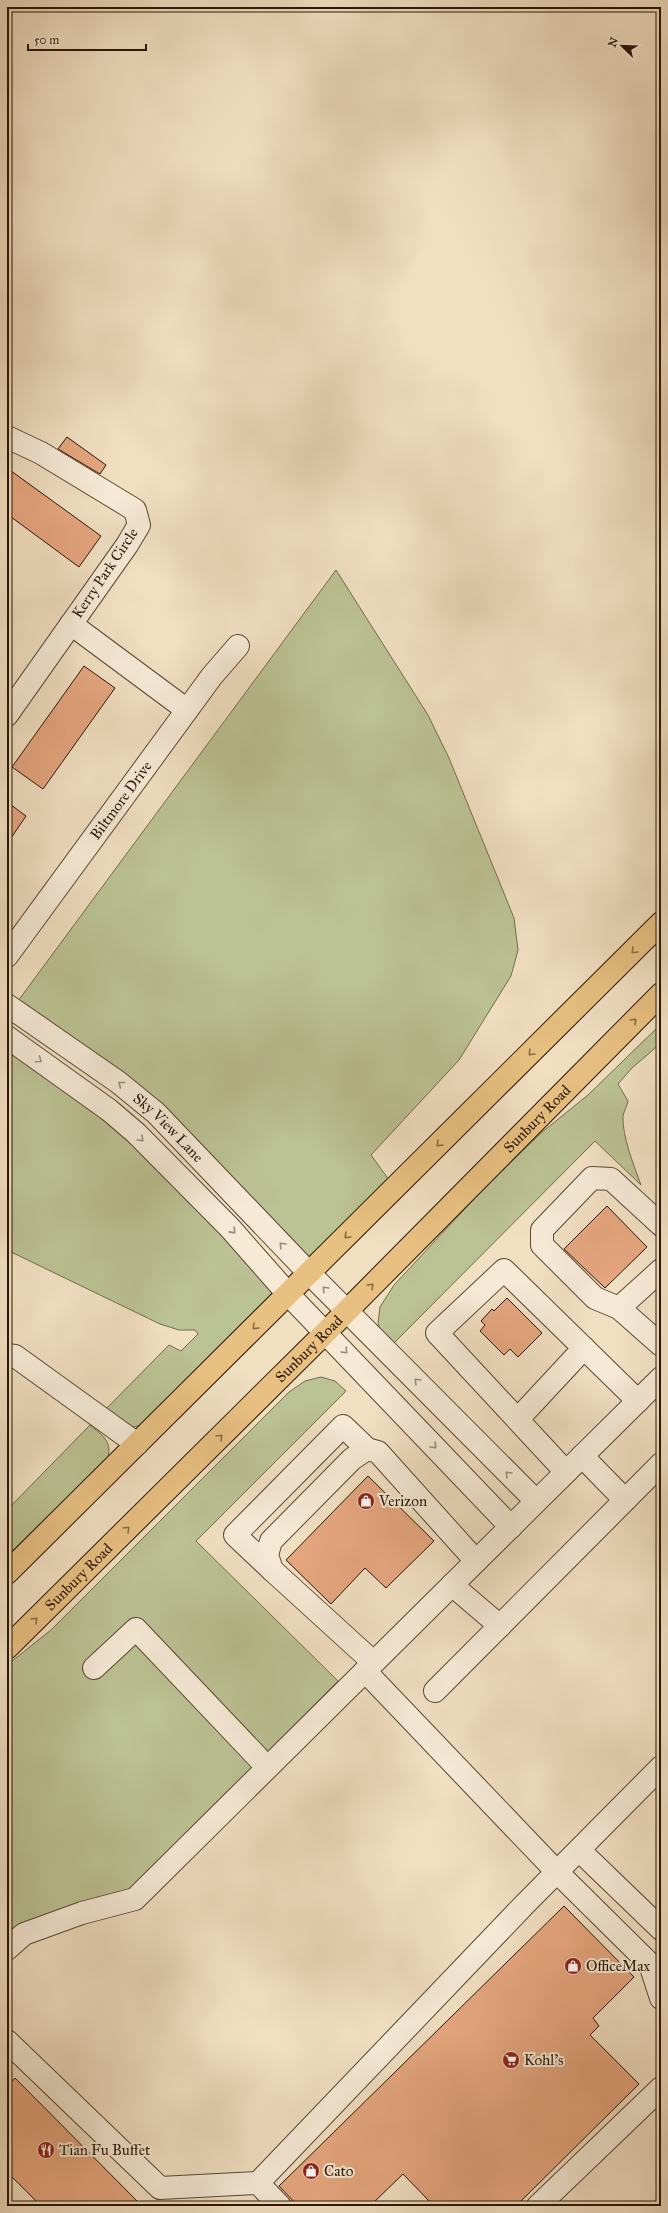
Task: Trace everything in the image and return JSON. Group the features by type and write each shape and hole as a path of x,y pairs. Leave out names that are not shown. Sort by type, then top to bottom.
{"highway":[{"path":"7,1573 661,923"},
{"name":"Sunbury Road","path":"7,1648 347,1311 661,994"}],"street":[{"name":"Kerry Park Circle","path":"7,436 41,453 135,510 139,525 127,545 7,715"},
{"path":"71,624 187,710"},
{"name":"Biltmore Drive","path":"7,956 187,710 238,646"},
{"name":"Sky View Lane","path":"7,1005 118,1082 156,1113 309,1273 536,1501"},
{"name":"Sky View Lane","path":"7,1037 109,1110 136,1133 230,1228 288,1294 511,1527"},
{"path":"661,1225 611,1178 592,1178 542,1230 542,1246 594,1298 619,1308 661,1345"},
{"path":"566,1472 438,1333 504,1270 638,1401"},
{"path":"619,1308 661,1270"},
{"path":"518,1419 584,1348"},
{"path":"7,1355 15,1356 136,1444"},
{"path":"7,1949 24,1934 82,1913 135,1900 267,1767 661,1378"},
{"path":"476,1561 378,1452 367,1449 343,1426 235,1535 369,1667 557,1872 650,1964 661,1998"},
{"path":"272,1570 267,1555 271,1540 352,1459 367,1449"},
{"path":"582,1456 625,1500"},
{"path":"435,1691 661,1464"},
{"path":"452,1584 500,1626"},
{"path":"94,1668 136,1629 267,1767"},
{"path":"7,2041 160,2188 258,2183 557,1872 661,1767"},
{"path":"579,1850 661,1929"},
{"path":"538,2206 661,2088"},
{"path":"258,2183 280,2206"}],"green space":[{"path":"336,570 428,715 449,758 514,918 518,950 511,976 459,1060 371,1155 389,1180 306,1262 168,1117 15,1005"},
{"path":"661,1024 661,1043 632,1068 618,1084 628,1101 623,1116 624,1133 641,1185 595,1141 391,1346 382,1335 378,1323 380,1307 394,1285 486,1186 541,1133 588,1095"},
{"path":"7,1042 100,1109 279,1289 141,1425 130,1428 101,1414 169,1345 181,1351 198,1334 195,1330 179,1330 160,1324 7,1250"},
{"path":"321,1377 335,1381 346,1391 196,1541 338,1681 143,1880 130,1890 7,1935 7,1665 51,1630 289,1392 305,1381"},
{"path":"90,1425 102,1435 107,1442 109,1447 108,1457 7,1556 7,1510"}],"building":[{"path":"67,437 106,465 100,474 58,449"},
{"path":"7,468 101,536 79,567 7,514"},
{"path":"84,666 115,688 43,789 12,767"},
{"path":"7,802 26,816 7,844"},
{"path":"607,1206 647,1247 605,1288 564,1249"},
{"path":"507,1298 542,1333 518,1357 510,1349 504,1355 480,1331 485,1325 481,1321 492,1309 494,1311"},
{"path":"368,1476 434,1541 386,1588 365,1568 331,1604 286,1560"},
{"name":"Kohl's","path":"564,1906 634,1977 593,2018 599,2026 590,2035 639,2084 516,2206 434,2206 403,2174 370,2206 298,2206 279,2186"},
{"path":"15,2078 142,2206 41,2206 7,2172 7,2087"}],"place":[{"name":"Verizon","path":"366,1501"},
{"name":"OfficeMax","path":"573,1966"},
{"name":"Kohl's","path":"511,2060"},
{"name":"Tian Fu Buffet","path":"46,2150"},
{"name":"Cato","path":"311,2171"}]}
